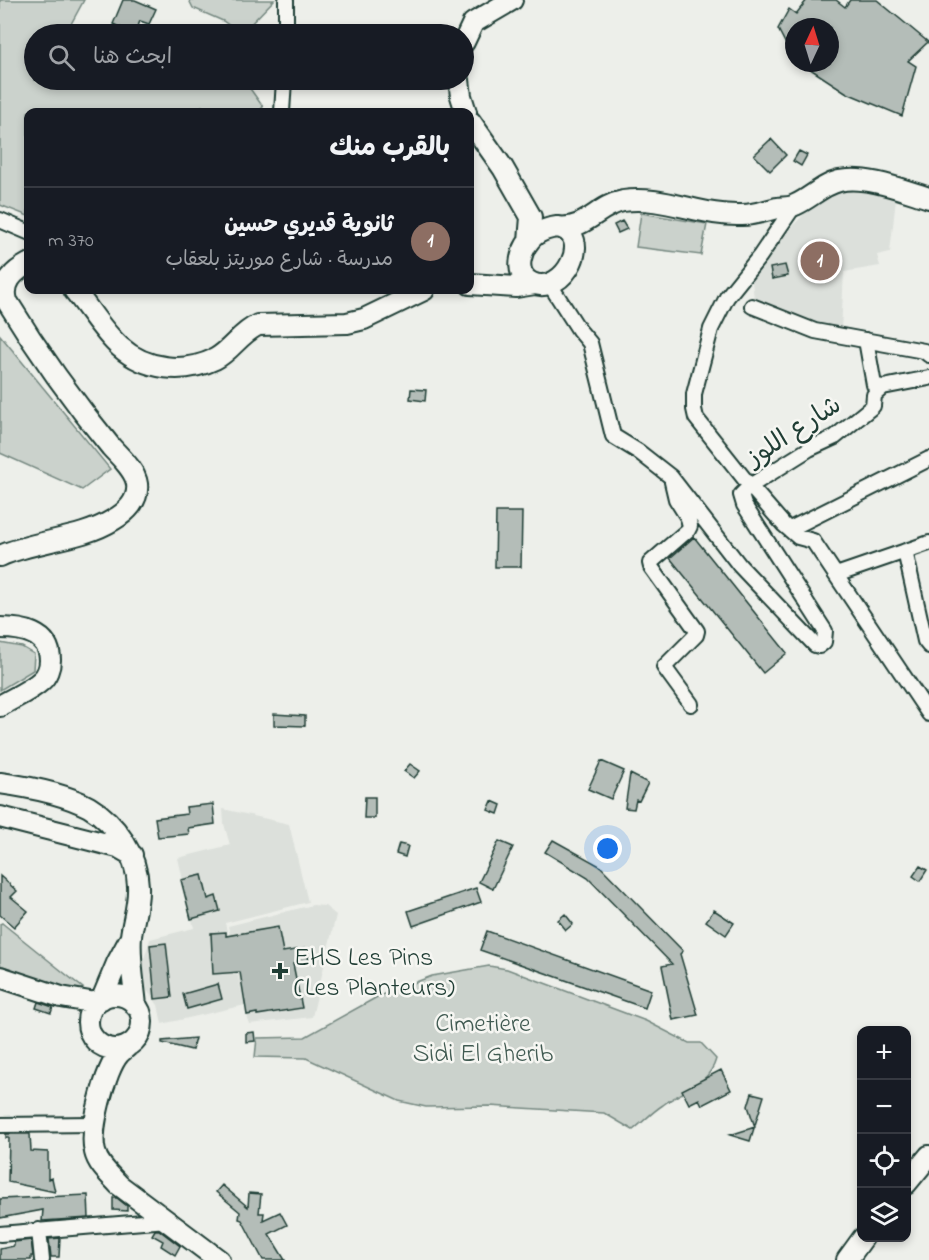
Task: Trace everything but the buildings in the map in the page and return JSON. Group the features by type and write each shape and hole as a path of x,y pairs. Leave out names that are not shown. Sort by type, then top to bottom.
{"street":[{"path":"286,0 286,24"},
{"path":"473,24 512,0"},
{"path":"282,108 283,90"},
{"path":"460,90 464,108"},
{"path":"474,127 503,168 531,217 528,241 520,264 509,277 474,279"},
{"path":"474,284 516,287 542,283 566,272 573,259 574,240 567,231 556,227 515,178 503,168"},
{"path":"528,241 542,231 556,227 569,229 606,206 621,202 645,201 739,216 794,206 829,184 848,180 868,181 929,198"},
{"path":"575,246 585,229 606,206"},
{"path":"794,206 760,256 727,297 711,329 694,393 696,418 750,486 790,530 798,537 813,541 929,714"},
{"path":"0,220 24,230"},
{"path":"520,264 525,279 542,283 590,343 613,436 639,452 671,477 740,566 815,645 819,646 824,642 825,631 744,505 741,495 750,486"},
{"path":"0,556 99,527 112,521 128,509 136,498 137,491 134,474 86,416 12,310 2,291 12,274 24,266"},
{"path":"77,294 121,348 147,363 177,368 197,366 216,358 225,353 248,330 258,325 347,323 364,319 416,294"},
{"path":"752,306 815,332 924,351 929,355"},
{"path":"866,340 874,385 883,387 929,378"},
{"name":"شارع اللوز","path":"750,486 809,449 835,438 873,406 873,395 883,387"},
{"path":"790,530 929,459"},
{"path":"671,477 676,499 688,518 690,526 688,531 650,563 697,631 696,636 664,667 691,704"},
{"path":"836,575 929,543"},
{"path":"905,551 925,641 929,646"},
{"path":"0,628 22,629 39,636 49,650 50,658 46,675 40,682 0,706"},
{"path":"0,783 52,794 90,808 111,827 132,855 137,870 138,887 131,937 136,1006 142,1022 140,1031 117,1055 104,1087 95,1124 93,1144 99,1162 119,1185 219,1260"},
{"path":"0,817 118,847 132,855"},
{"path":"104,1087 100,1058 89,1015 99,1001 131,937"},
{"path":"0,977 61,997 99,1001 117,996 124,997 136,1006"},
{"path":"61,997 91,1030 99,1044 114,1049 129,1045"},
{"path":"0,1125 95,1124"},
{"path":"911,1178 929,1156"},
{"path":"0,1234 167,1220"},
{"path":"39,1230 42,1260"},
{"path":"847,1260 860,1242"}],"shaded area":[{"path":"844,186 896,199 890,252 877,255 880,266 844,272 841,331 820,328 754,298 751,274 767,252 821,197"},
{"path":"223,809 289,824 308,902 225,923 242,994 228,926 313,905 325,906 336,915 312,1017 249,1024 245,1005 162,1024 158,1005 143,985 140,972 150,939 194,928 178,858 230,845 224,824"}],"green space":[{"path":"0,0 84,0 71,24 24,24 24,90 251,90 263,107 24,108 24,214 0,205"},
{"path":"189,0 274,0 251,24 227,24 193,8"},
{"path":"641,213 707,224 701,255 636,247"},
{"path":"0,335 110,469 82,490 0,453"},
{"path":"0,643 22,647 34,654 33,670 0,690"},
{"path":"2,923 83,988 76,994 0,965 0,924"},
{"name":"Cimetière Sidi El Gherib","path":"489,966 507,969 646,1021 689,1043 701,1043 716,1059 713,1068 701,1081 659,1108 633,1130 604,1113 490,1106 426,1107 399,1101 306,1058 255,1057 257,1038 305,1037 379,996 432,976"}],"place":[{"name":"ثانوية قديري حسين","path":"820,261"},
{"name":"EHS Les Pins (Les Planteurs)","path":"280,971"}]}
